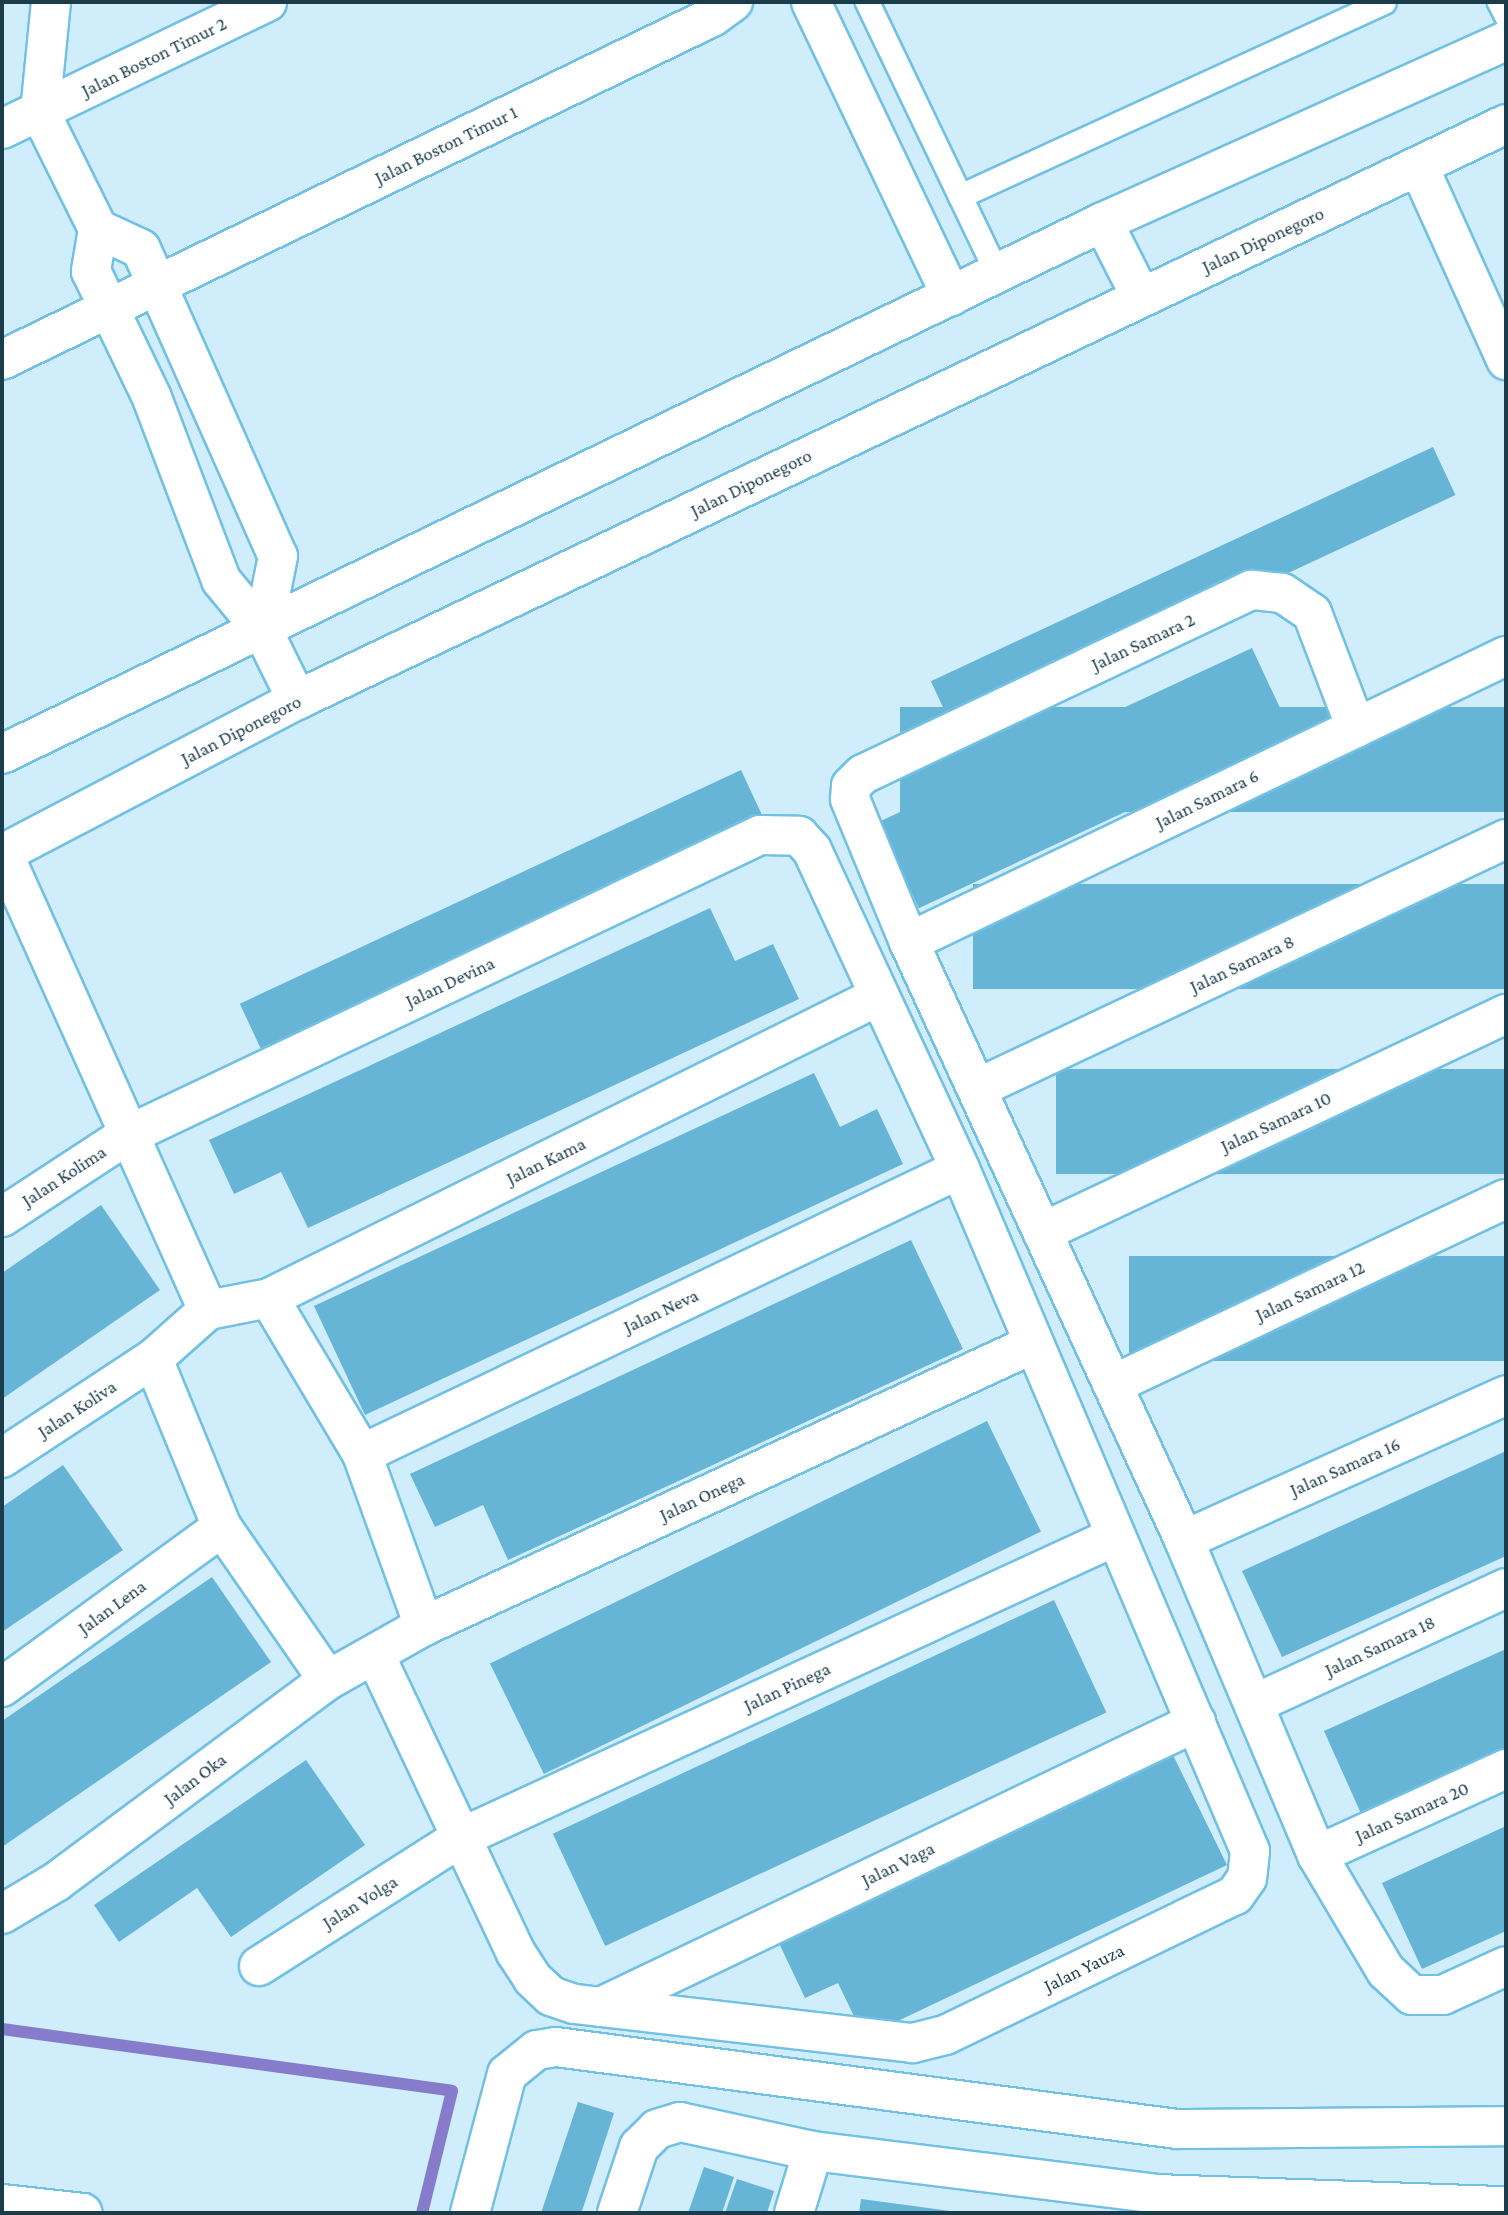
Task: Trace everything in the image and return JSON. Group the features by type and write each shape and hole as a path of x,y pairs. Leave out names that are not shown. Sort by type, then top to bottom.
{"street":[{"path":"51,2 40,111 98,229 91,271 152,398 221,580 263,632 297,700"},
{"name":"Jalan Boston Timur 2","path":"2,130 267,2"},
{"name":"Jalan Boston Timur 1","path":"2,360 712,17 733,2"},
{"path":"811,2 951,296"},
{"path":"2,754 263,632 1103,222 1506,41"},
{"name":"Jalan Diponegoro","path":"2,854 297,700 1506,124"},
{"path":"1419,167 1506,360"},
{"path":"1103,222 1141,297"},
{"path":"98,229 141,249 278,556 263,632"},
{"name":"Jalan Samara 2","path":"909,942 850,799 850,786 863,774 1251,590 1282,593 1312,613 1356,728"},
{"name":"Jalan Samara 6","path":"909,942 1506,656"},
{"name":"Jalan Devina","path":"126,1136 775,833 807,840 879,996"},
{"name":"Jalan Samara 8","path":"978,1088 1506,839"},
{"path":"2,854 126,1136 208,1310"},
{"path":"909,942 1045,1231 1184,1540 1317,1855 1385,1971 1412,1995 1443,1996 1506,1966"},
{"path":"879,996 960,1169 1114,1536 1196,1721"},
{"name":"Jalan Kama","path":"208,1310 269,1298 879,996"},
{"name":"Jalan Samara 10","path":"1045,1231 1506,1014"},
{"name":"Jalan Kolima","path":"2,1217 126,1136"},
{"name":"Jalan Neva","path":"362,1454 960,1169"},
{"name":"Jalan Samara 12","path":"1114,1384 1506,1199"},
{"path":"269,1298 362,1454 424,1626"},
{"name":"Jalan Koliva","path":"2,1458 153,1359 208,1310"},
{"name":"Jalan Onega","path":"376,1657 424,1626 1033,1344"},
{"path":"153,1359 222,1527 328,1680"},
{"name":"Jalan Samara 16","path":"1184,1540 1506,1395"},
{"name":"Jalan Lena","path":"2,1688 222,1527"},
{"name":"Jalan Pinega","path":"460,1838 1114,1536"},
{"name":"Jalan Samara 18","path":"1254,1704 1506,1588"},
{"path":"376,1657 460,1838 533,1979 551,1996 601,2007"},
{"name":"Jalan Oka","path":"10,1910 328,1680 376,1657"},
{"name":"Jalan Yauza","path":"601,2007 912,2043 945,2035 1235,1895 1247,1878 1250,1851 1196,1721"},
{"name":"Jalan Vaga","path":"601,2007 1196,1721"},
{"name":"Jalan Samara 20","path":"1317,1855 1506,1769"},
{"name":"Jalan Volga","path":"259,1966 460,1838"},
{"path":"470,2213 507,2074 537,2050 556,2048 1177,2129 1506,2126"},
{"path":"617,2213 639,2147 657,2129 680,2122 813,2151 1156,2194 1506,2206"},
{"path":"794,2213 813,2151"},
{"path":"2,2204 83,2213"}],"lane":[{"path":"867,2 998,273"},
{"path":"960,196 1384,2"},
{"path":"1499,2 1506,16"}],"building":[{"path":"1433,447 1455,495 953,729 931,681"},
{"path":"1252,648 1292,734 919,908 879,822"},
{"path":"900,707 1506,707 1506,812 900,812"},
{"path":"741,770 766,824 265,1058 240,1004"},
{"path":"973,884 1506,884 1506,989 973,989"},
{"path":"710,908 735,961 773,944 799,999 308,1228 281,1172 234,1194 209,1140"},
{"path":"1056,1069 1506,1069 1506,1174 1056,1174"},
{"path":"814,1073 840,1127 877,1109 903,1164 365,1415 314,1306"},
{"path":"101,1205 160,1290 2,1399 2,1273"},
{"path":"911,1240 963,1349 508,1560 483,1505 435,1527 410,1474"},
{"path":"1129,1256 1506,1256 1506,1361 1129,1361"},
{"path":"987,1421 1041,1532 544,1774 490,1663"},
{"path":"1506,1451 1506,1556 1282,1657 1242,1571"},
{"path":"63,1465 123,1550 2,1632 2,1507"},
{"path":"212,1577 271,1662 2,1847 2,1721"},
{"path":"1054,1600 1106,1712 605,1946 553,1834"},
{"path":"1506,1649 1506,1754 1363,1818 1324,1731"},
{"path":"1172,1753 1227,1865 864,2037 838,1983 805,1998 778,1941"},
{"path":"306,1760 365,1845 231,1937 197,1888 119,1942 94,1905"},
{"path":"1506,1826 1506,1931 1422,1969 1382,1883"},
{"path":"578,2102 614,2113 583,2208 581,2213 541,2213"},
{"path":"704,2167 734,2177 722,2213 688,2213"},
{"path":"737,2179 774,2191 767,2213 725,2213"},
{"path":"861,2199 958,2212 958,2213 859,2213"}],"waterway":[{"path":"2,2029 452,2091 422,2213"}]}
